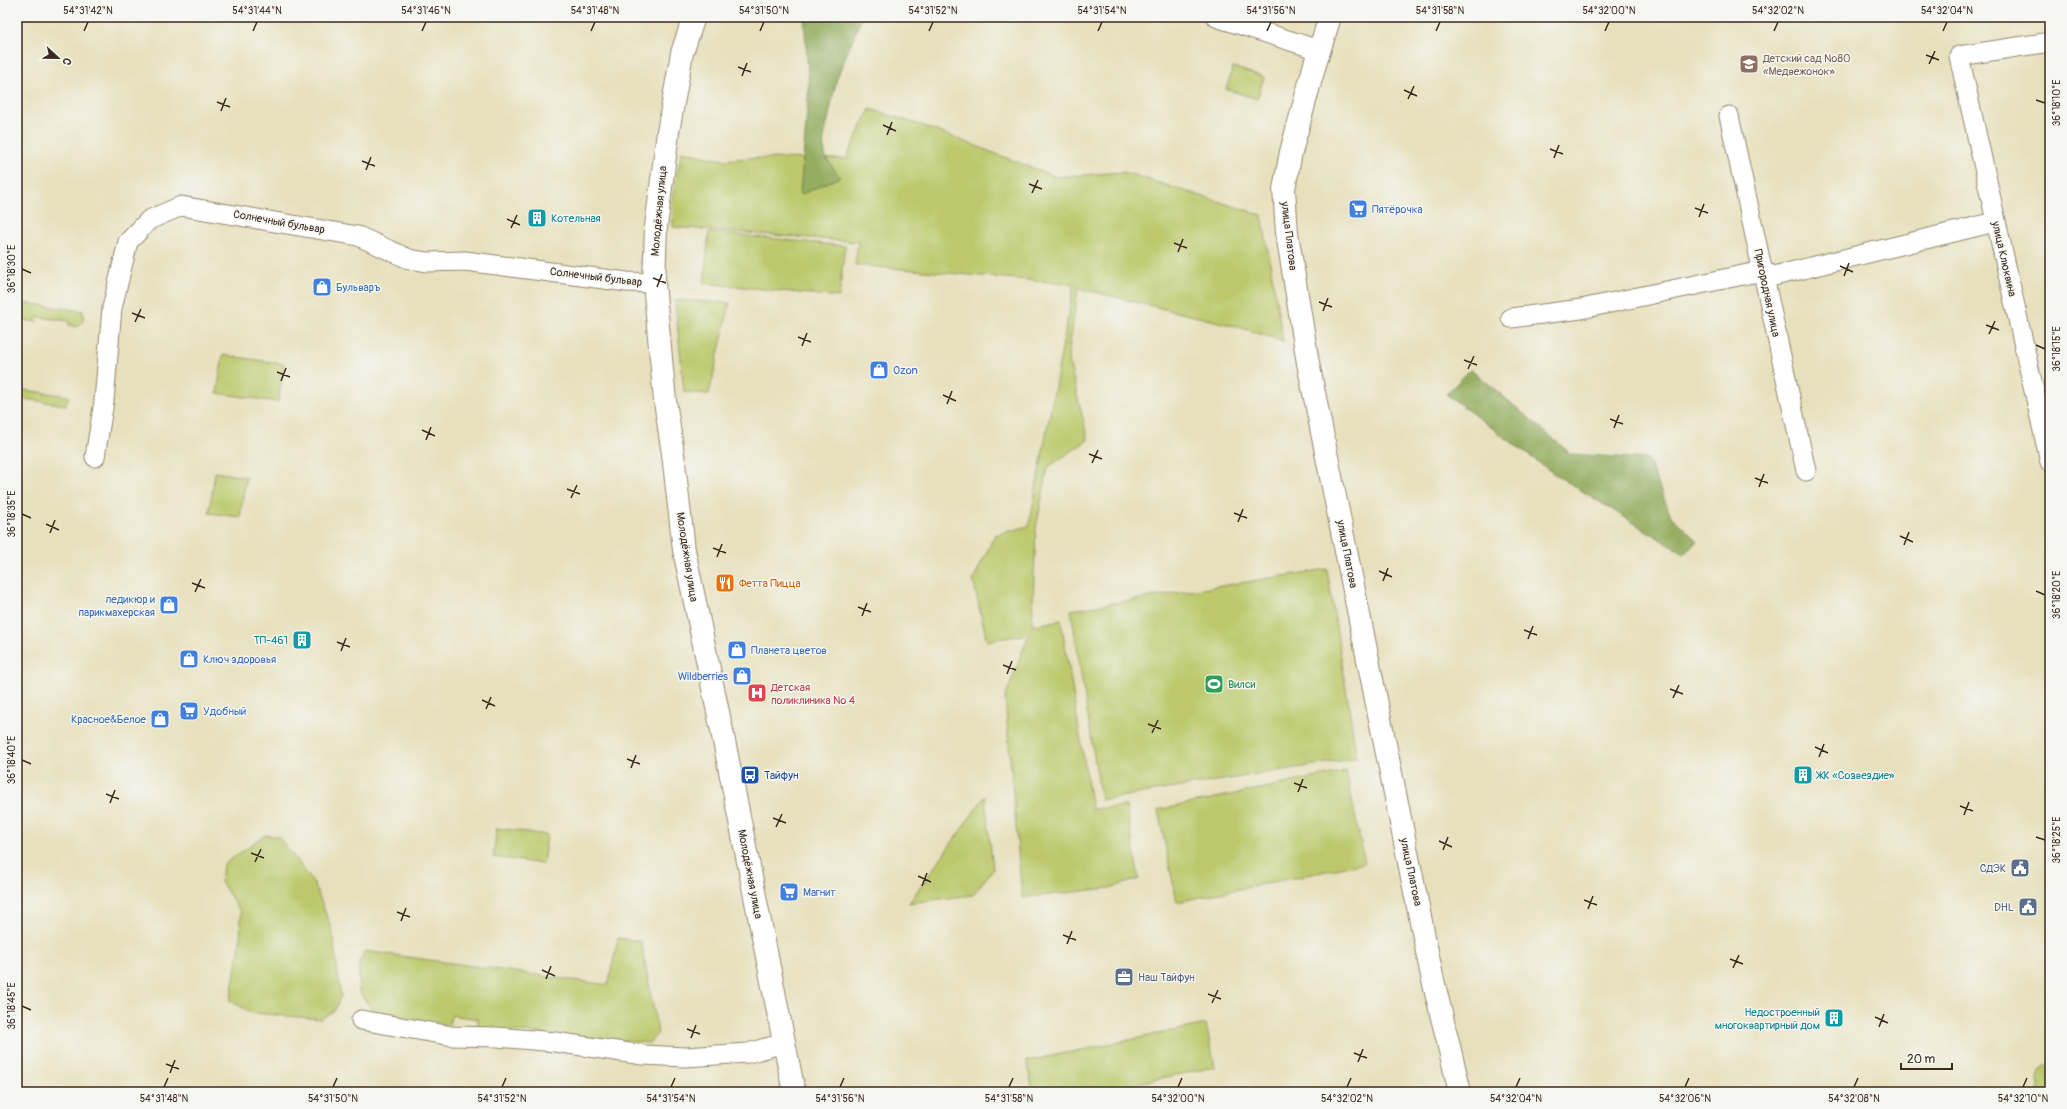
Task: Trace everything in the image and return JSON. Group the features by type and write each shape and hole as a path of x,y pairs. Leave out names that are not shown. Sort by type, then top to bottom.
{"street":[{"name":"Молодёжная улица","path":"694,17 682,53 668,132 656,227 654,283 665,402 684,550 722,731 794,1092"},
{"path":"1216,17 1319,50"},
{"name":"улица Платова","path":"1330,17 1319,50 1291,152 1284,189 1287,233 1308,363 1343,538 1432,976 1460,1092"},
{"name":"улица Клюквина","path":"2050,42 1959,56 2050,462"},
{"name":"Пригородная улица","path":"1728,116 1806,471"},
{"name":"Солнечный бульвар","path":"95,457 104,401 112,308 128,242 149,220 181,206 358,236 409,258 427,262 465,261 627,282 654,283"},
{"path":"1511,318 1581,309 1762,271 1774,276 1995,222"},
{"path":"360,1020 452,1036 497,1037 555,1042 628,1053 685,1057 748,1053 784,1043"}],"green space":[{"path":"804,17 860,17 861,19 837,78 823,143 826,158 840,177 800,195 809,87"},
{"path":"1233,67 1264,77 1257,99 1226,89"},
{"path":"870,109 924,126 1056,177 1124,172 1262,215 1283,341 1235,326 1078,288 1068,357 1088,440 1048,467 1036,528 1032,626 1061,620 1092,809 1126,806 1139,879 1110,888 1022,898 1005,698 1029,634 987,641 973,580 995,535 1029,526 1074,284 855,265 858,242 673,227 672,199 682,151 722,160 750,158 846,159"},
{"path":"709,232 845,246 839,297 704,283"},
{"path":"675,300 730,303 709,394 684,392"},
{"path":"17,302 83,311 83,321 77,327 69,325 69,321 37,317 36,322 17,319"},
{"path":"223,355 284,364 278,402 217,393"},
{"path":"1471,369 1571,454 1648,459 1671,516 1697,541 1684,554 1553,473 1446,394"},
{"path":"17,389 69,396 66,405 17,398"},
{"path":"215,472 246,477 240,517 209,513"},
{"name":"Вилси","path":"1327,569 1357,758 1101,800 1071,610"},
{"path":"1346,771 1365,863 1177,902 1158,810"},
{"path":"985,796 993,869 973,895 909,903"},
{"path":"497,828 547,835 543,864 493,857"},
{"path":"265,835 279,837 314,883 332,930 341,996 335,1010 321,1019 253,1013 230,1001 240,944 241,913 221,882 223,865"},
{"path":"618,938 641,941 658,1033 649,1043 478,1028 478,1019 452,1015 449,1025 374,1012 359,992 359,962 365,951 608,985"},
{"path":"1206,1024 1215,1067 1096,1092 1033,1092 1027,1061"},
{"path":"2050,1063 2050,1092 2040,1092 2038,1079 2041,1069"}],"place":[{"name":"Детский сад №80 «Медвежонок»","path":"1749,64"},
{"name":"Пятёрочка","path":"1358,209"},
{"name":"Котельная","path":"537,218"},
{"name":"Бульваръ","path":"322,287"},
{"name":"Ozon","path":"879,370"},
{"name":"Фетта Пицца","path":"725,583"},
{"name":"педикюр и парикмахерская","path":"169,605"},
{"name":"ТП-461","path":"302,640"},
{"name":"Планета цветов","path":"737,650"},
{"name":"Ключ здоровья","path":"189,659"},
{"name":"Wildberries","path":"742,676"},
{"name":"Вилси","path":"1214,684"},
{"name":"Детская поликлиника № 4","path":"757,693"},
{"name":"Удобный","path":"189,711"},
{"name":"Красное&Белое","path":"160,719"},
{"name":"Тайфун","path":"750,775"},
{"name":"ЖК «Созвездие»","path":"1803,775"},
{"name":"СДЭК","path":"2020,868"},
{"name":"Магнит","path":"789,892"},
{"name":"DHL","path":"2028,907"},
{"name":"Наш Тайфун","path":"1124,977"},
{"name":"Недостроенный многоквартирный дом","path":"1834,1018"}]}
